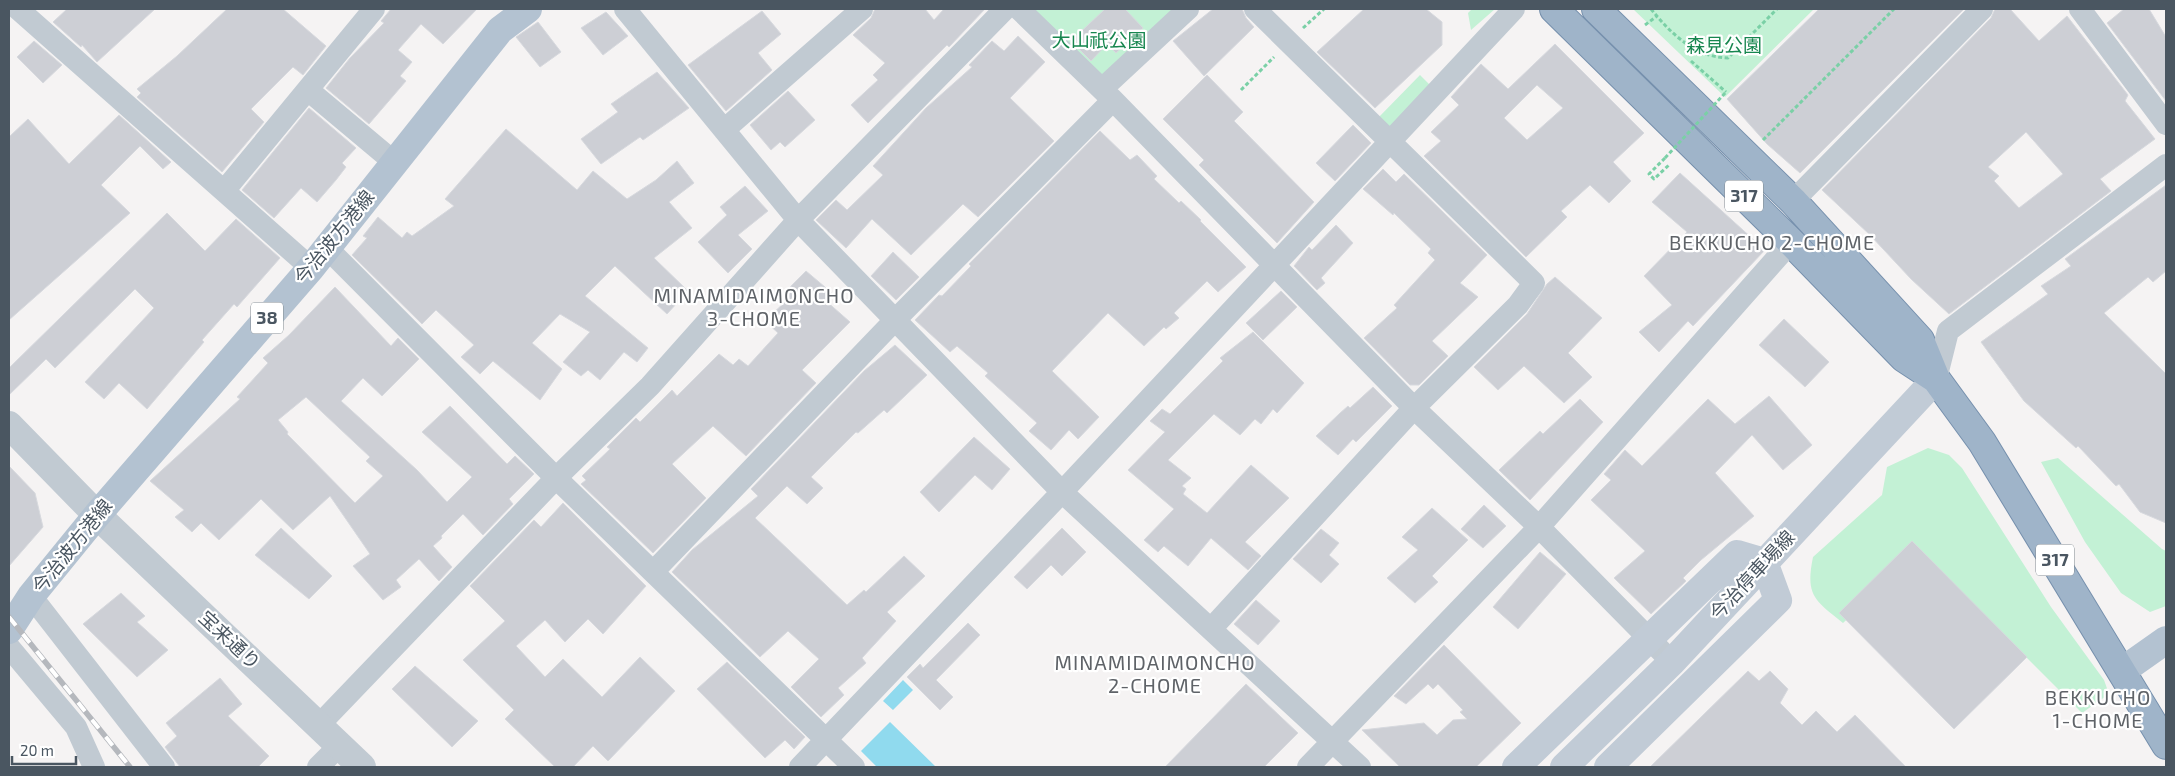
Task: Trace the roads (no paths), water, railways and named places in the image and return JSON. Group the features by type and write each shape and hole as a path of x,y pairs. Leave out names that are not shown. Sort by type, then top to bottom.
{"highway":[{"name":"317","path":"1554,9 1791,242 1904,358 1936,379"},
{"name":"317","path":"1596,9 1792,201 1920,340 1936,379 1987,450 2166,745"}],"main road":[{"name":"今治波方港線","path":"9,630 31,596 97,515 318,258 500,30 528,9"},
{"name":"今治停車場線","path":"1564,767 1672,662 1936,379"},
{"path":"1516,767 1650,640 1737,554 1764,562 1778,600 1608,767"},
{"path":"2122,671 2166,640"}],"street":[{"path":"18,9 224,191 318,258 654,571 854,767"},
{"path":"224,191 374,9"},
{"path":"625,9 798,220 1062,492 1360,767"},
{"path":"724,130 862,9"},
{"path":"320,725 556,478 650,386 798,220 1005,9"},
{"path":"1019,9 1107,95 1414,408 1539,527 1672,662"},
{"path":"654,571 896,319 1188,9"},
{"path":"1211,630 1414,408 1518,305 1534,283 1255,9"},
{"path":"800,767 1062,492 1389,140 1514,9"},
{"path":"1792,201 1982,9"},
{"path":"2080,9 2166,124"},
{"path":"308,90 394,162"},
{"path":"1936,379 1948,331 2166,165"},
{"path":"1308,767 1539,527 1791,242"},
{"name":"宝来通り","path":"9,425 97,515 362,767"},
{"path":"31,596 164,767"},
{"path":"9,647 76,727 94,767"},
{"path":"318,767 340,745"}],"water":[{"path":"903,680 913,690 893,710 883,701"},
{"path":"890,722 936,767 877,767 861,751"}],"railway":[{"path":"9,617 130,767"}],"district":[{"name":"BEKKUCHO 2-CHOME","path":"1772,243"},
{"name":"MINAMIDAIMONCHO 3-CHOME","path":"754,308"},
{"name":"MINAMIDAIMONCHO 2-CHOME","path":"1155,674"},
{"name":"BEKKUCHO 1-CHOME","path":"2098,710"}],"park label":[{"name":"大山祇公園","path":"1099,40"},
{"name":"森見公園","path":"1724,45"}]}
